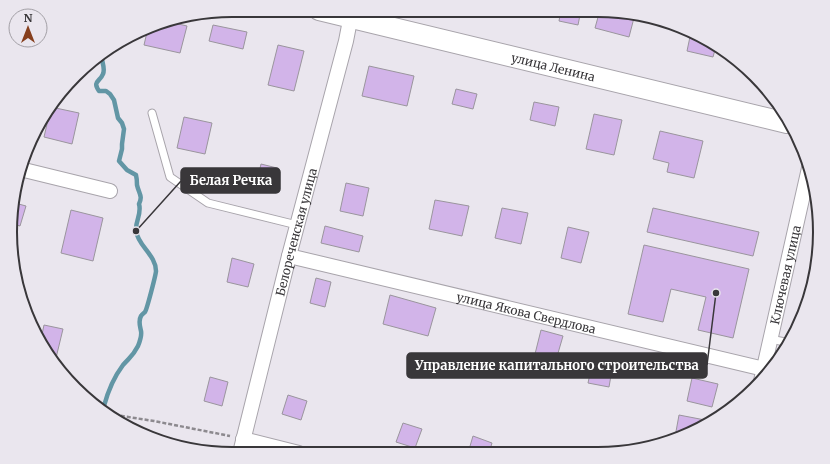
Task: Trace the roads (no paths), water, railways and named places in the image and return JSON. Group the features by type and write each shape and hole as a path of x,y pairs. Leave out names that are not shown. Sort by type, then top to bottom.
{"main road":[{"name":"улица Ленина","path":"363,17 782,122"}],"street":[{"name":"Белореченская улица","path":"242,447 289,256 346,41 350,17"},
{"path":"26,170 110,191"},
{"name":"Ключевая улица","path":"763,370 807,179"},
{"name":"улица Якова Свердлова","path":"289,256 760,374"},
{"path":"244,439 275,447"}],"lane":[{"path":"152,113 170,177 208,203 298,225"},
{"path":"770,339 783,342"}],"waterway":[{"path":"102,60 104,71 102,77 96,85 99,91 106,91 114,100 118,118 124,129 119,161 127,170 136,175 141,199 139,204 140,211 136,224 137,236 153,260 156,271 146,310 141,315 141,338 139,344 135,352 117,374 109,390 104,405"}],"place":[{"name":"Белая Речка","path":"136,231"},
{"name":"Управление капитального строительства","path":"716,293"}]}
